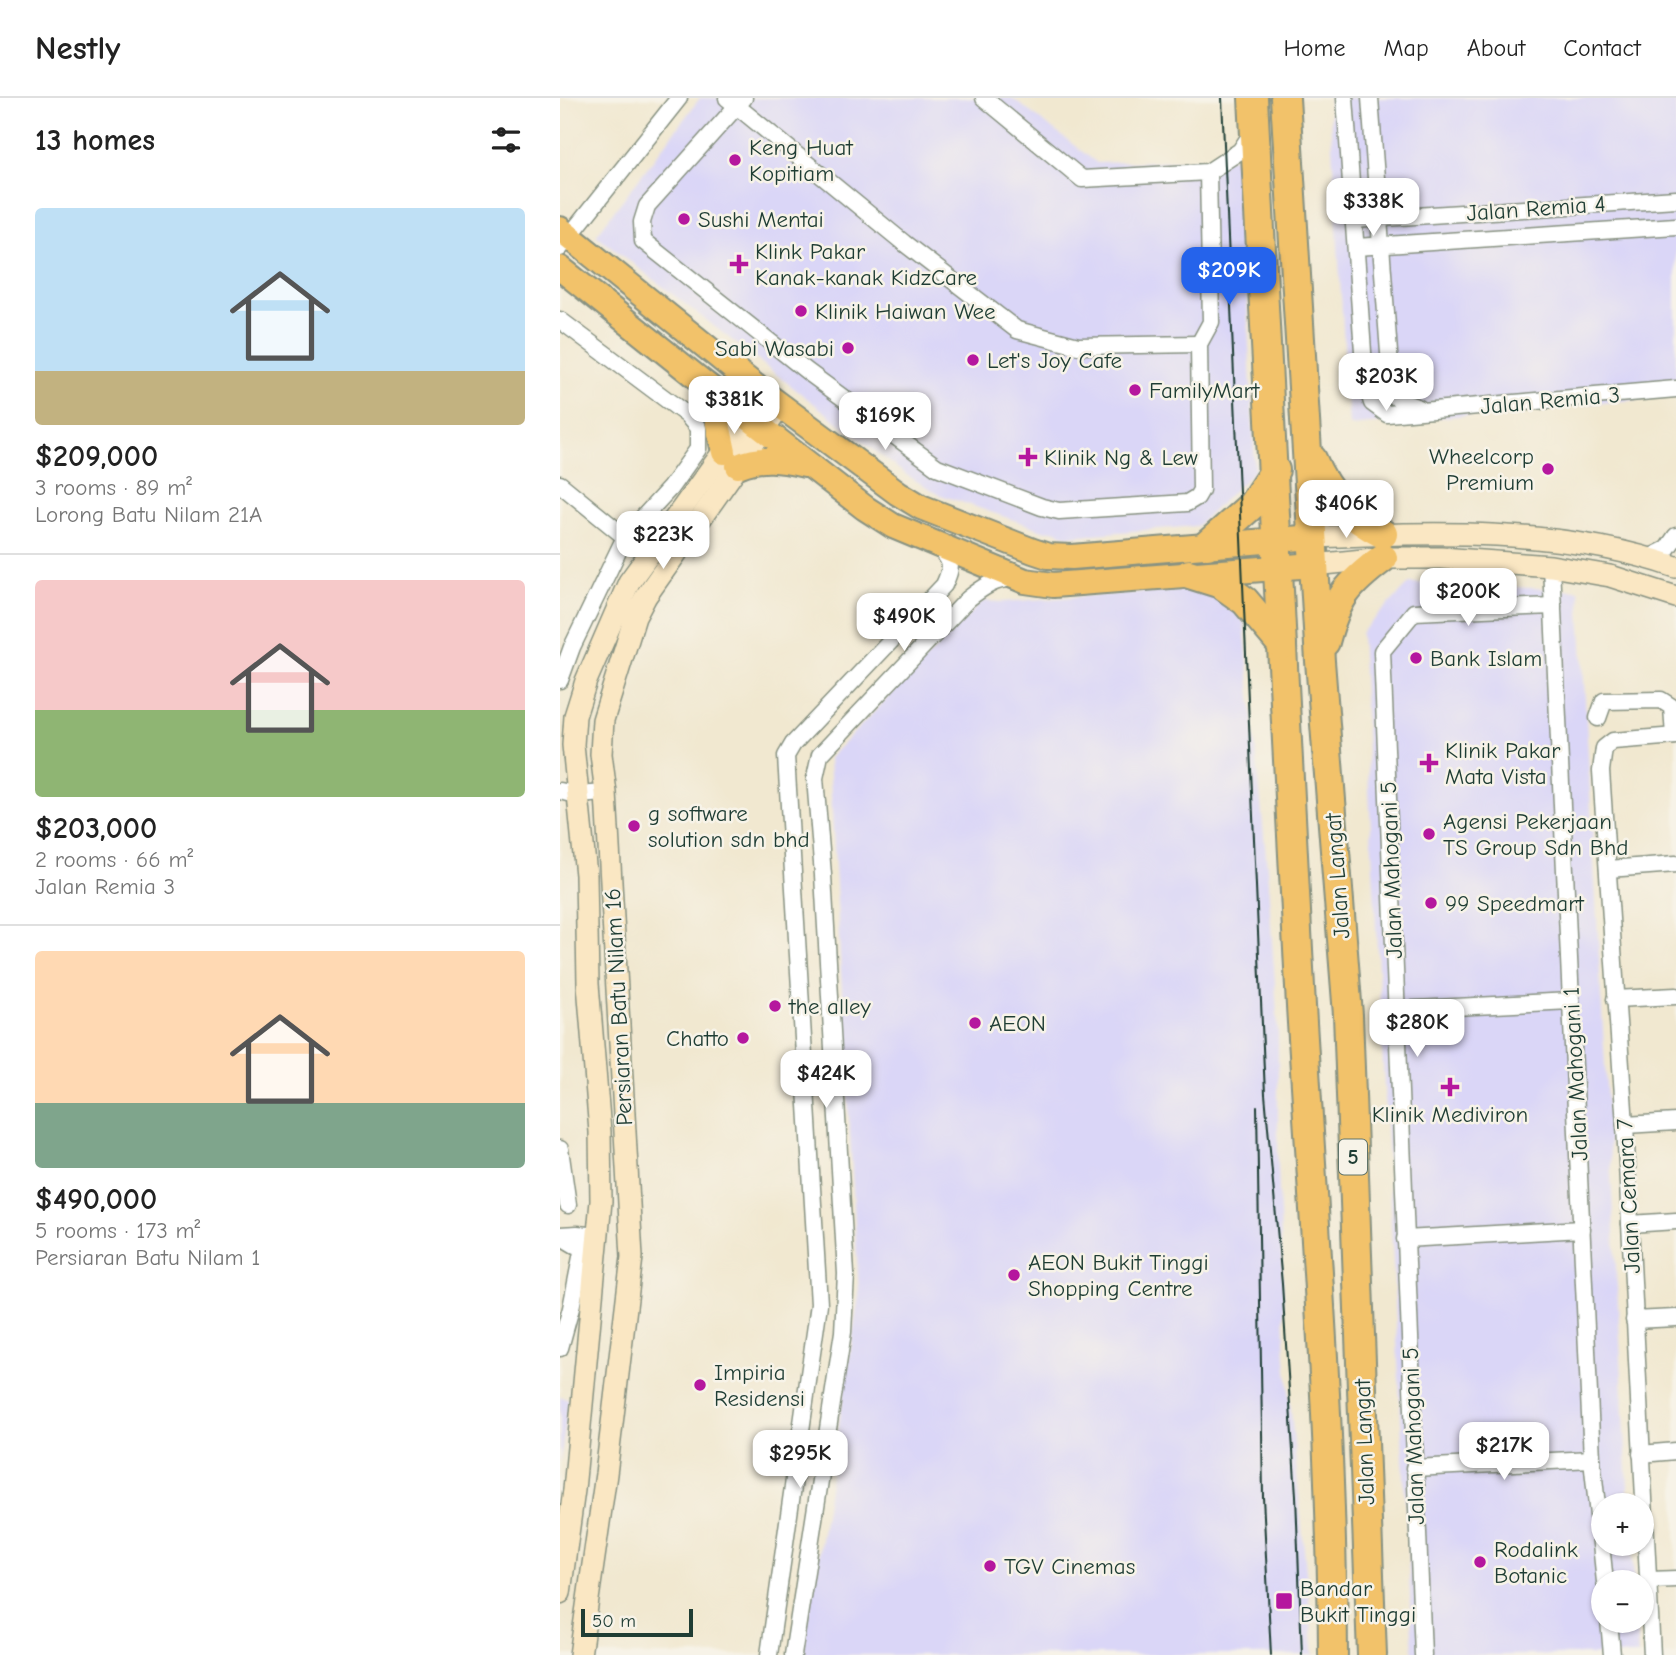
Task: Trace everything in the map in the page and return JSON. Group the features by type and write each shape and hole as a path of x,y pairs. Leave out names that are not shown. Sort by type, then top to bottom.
{"highway":[{"name":"Jalan Langat","path":"1253,98 1302,1009 1318,1254 1333,1655"},
{"name":"Jalan Langat","path":"1288,100 1320,661 1348,1015 1371,1655"},
{"path":"1307,446 1318,474 1345,509 1383,546 1345,591 1335,609 1320,661"},
{"path":"1207,545 1252,505 1275,470"},
{"path":"1189,574 1221,584 1245,601 1282,645"},
{"name":"5","path":"1360,1655 1370,1609"}],"main road":[{"path":"563,238 772,400 921,507 1048,556 1072,557 1207,545 1279,553 1314,551"},
{"path":"560,268 865,508 893,526 1025,581 1053,585 1189,574 1279,553"},
{"path":"699,380 715,410 731,459 774,458 812,467"}],"street":[{"path":"563,238 680,98"},
{"path":"984,98 1082,178 1208,172 1240,151 1255,129"},
{"name":"Jalan Remia 3","path":"1345,98 1365,380 1373,403 1387,414 1676,389"},
{"path":"1370,98 1392,393 1400,401 1424,410"},
{"path":"1199,344 1078,346 1017,330 904,243 736,101 647,206 642,222 643,240 808,372 937,467 1042,508 1059,511 1187,503 1197,497 1201,490 1199,344 1211,322 1208,172"},
{"name":"Jalan Remia 4","path":"1354,220 1676,199"},
{"name":"Jalan Remia 4","path":"1356,247 1676,226"},
{"path":"560,320 687,415 698,428 698,449 670,488 625,537 566,644 560,680"},
{"name":"Persiaran Batu Nilam 16","path":"580,1655 608,1462 632,1257 606,793 601,754 603,720 635,617 646,596 731,459 772,400"},
{"name":"Persiaran Batu Nilam 16","path":"560,1593 574,1490 594,1244 601,1201 600,1132 589,984 586,875 569,793 578,705 629,582 731,459"},
{"path":"560,484 625,537"},
{"path":"1314,551 1383,546 1453,532 1593,546 1649,558 1676,567"},
{"path":"1649,558 1667,549 1676,536"},
{"path":"769,1655 819,1304 786,756 793,744 944,585 951,569 948,558 937,544"},
{"path":"1383,546 1441,558 1551,566 1610,576 1676,597"},
{"name":"Jalan Mahogani 1","path":"1551,566 1592,1459 1604,1570"},
{"path":"793,1655 843,1332 846,1275 815,778 817,763 820,755 968,599 997,581 1012,578 1025,581"},
{"name":"Jalan Mahogani 5","path":"1423,1655 1382,651 1415,612 1553,607"},
{"path":"1598,718 1604,701 1661,700 1672,706 1675,736"},
{"name":"Jalan Cemara 7","path":"1649,1570 1625,1125 1601,771 1605,748 1613,741 1675,736"},
{"path":"569,793 606,793"},
{"path":"1608,869 1676,864"},
{"path":"1615,999 1676,996"},
{"path":"1396,1010 1571,1001"},
{"path":"1625,1125 1676,1122"},
{"path":"560,1149 568,1205"},
{"path":"1630,1224 1676,1221"},
{"path":"1405,1239 1582,1229"},
{"path":"560,1236 577,1234 594,1244 560,1348"},
{"path":"1634,1320 1676,1318"},
{"path":"817,1328 843,1332"},
{"path":"1641,1454 1676,1451"},
{"path":"1414,1468 1592,1459"},
{"path":"1654,1580 1676,1579"},
{"path":"779,1586 803,1590"},
{"path":"1610,1633 1612,1655"},
{"name":"Jalan Cemara 7","path":"1651,1633 1652,1655"}],"shaded area":[{"path":"700,98 1012,98 1097,163 1240,158 1255,470 1197,526 1068,536 938,494 905,474 596,235"},
{"path":"1329,98 1676,98 1676,396 1349,426"},
{"path":"1410,583 1579,590 1628,1493 1591,1493 1591,1556 1633,1556 1633,1570 1591,1570 1591,1633 1637,1633 1638,1655 1413,1655 1361,633"},
{"path":"1202,588 1218,591 1244,622 1267,867 1278,1029 1278,1164 1286,1359 1314,1655 803,1655 859,1295 829,758 983,601 1003,602"},
{"path":"560,1396 569,1400 560,1462"}],"tram line":[{"path":"1222,98 1265,1094 1282,1284 1296,1496 1302,1655"},
{"path":"1257,1106 1263,1497 1271,1655"}],"place":[{"name":"Keng Huat Kopitiam","path":"735,160"},
{"name":"Sushi Mentai","path":"684,219"},
{"name":"Klink Pakar Kanak-kanak KidzCare","path":"739,264"},
{"name":"Klinik Haiwan Wee","path":"801,311"},
{"name":"Sabi Wasabi","path":"848,348"},
{"name":"Let's Joy Cafe","path":"973,360"},
{"name":"FamilyMart","path":"1135,390"},
{"name":"Klinik Ng & Lew","path":"1028,457"},
{"name":"Wheelcorp Premium","path":"1548,469"},
{"name":"Bank Islam","path":"1416,658"},
{"name":"Klinik Pakar Mata Vista","path":"1429,763"},
{"name":"g software solution sdn bhd","path":"634,826"},
{"name":"Agensi Pekerjaan TS Group Sdn Bhd","path":"1429,834"},
{"name":"99 Speedmart","path":"1431,903"},
{"name":"the alley","path":"775,1006"},
{"name":"AEON","path":"975,1023"},
{"name":"Chatto","path":"743,1038"},
{"name":"Klinik Mediviron","path":"1450,1087"},
{"name":"AEON Bukit Tinggi Shopping Centre","path":"1014,1275"},
{"name":"Impiria Residensi","path":"700,1385"},
{"name":"Rodalink Botanic","path":"1480,1562"},
{"name":"TGV Cinemas","path":"990,1566"},
{"name":"Bandar Bukit Tinggi","path":"1284,1601"}]}
